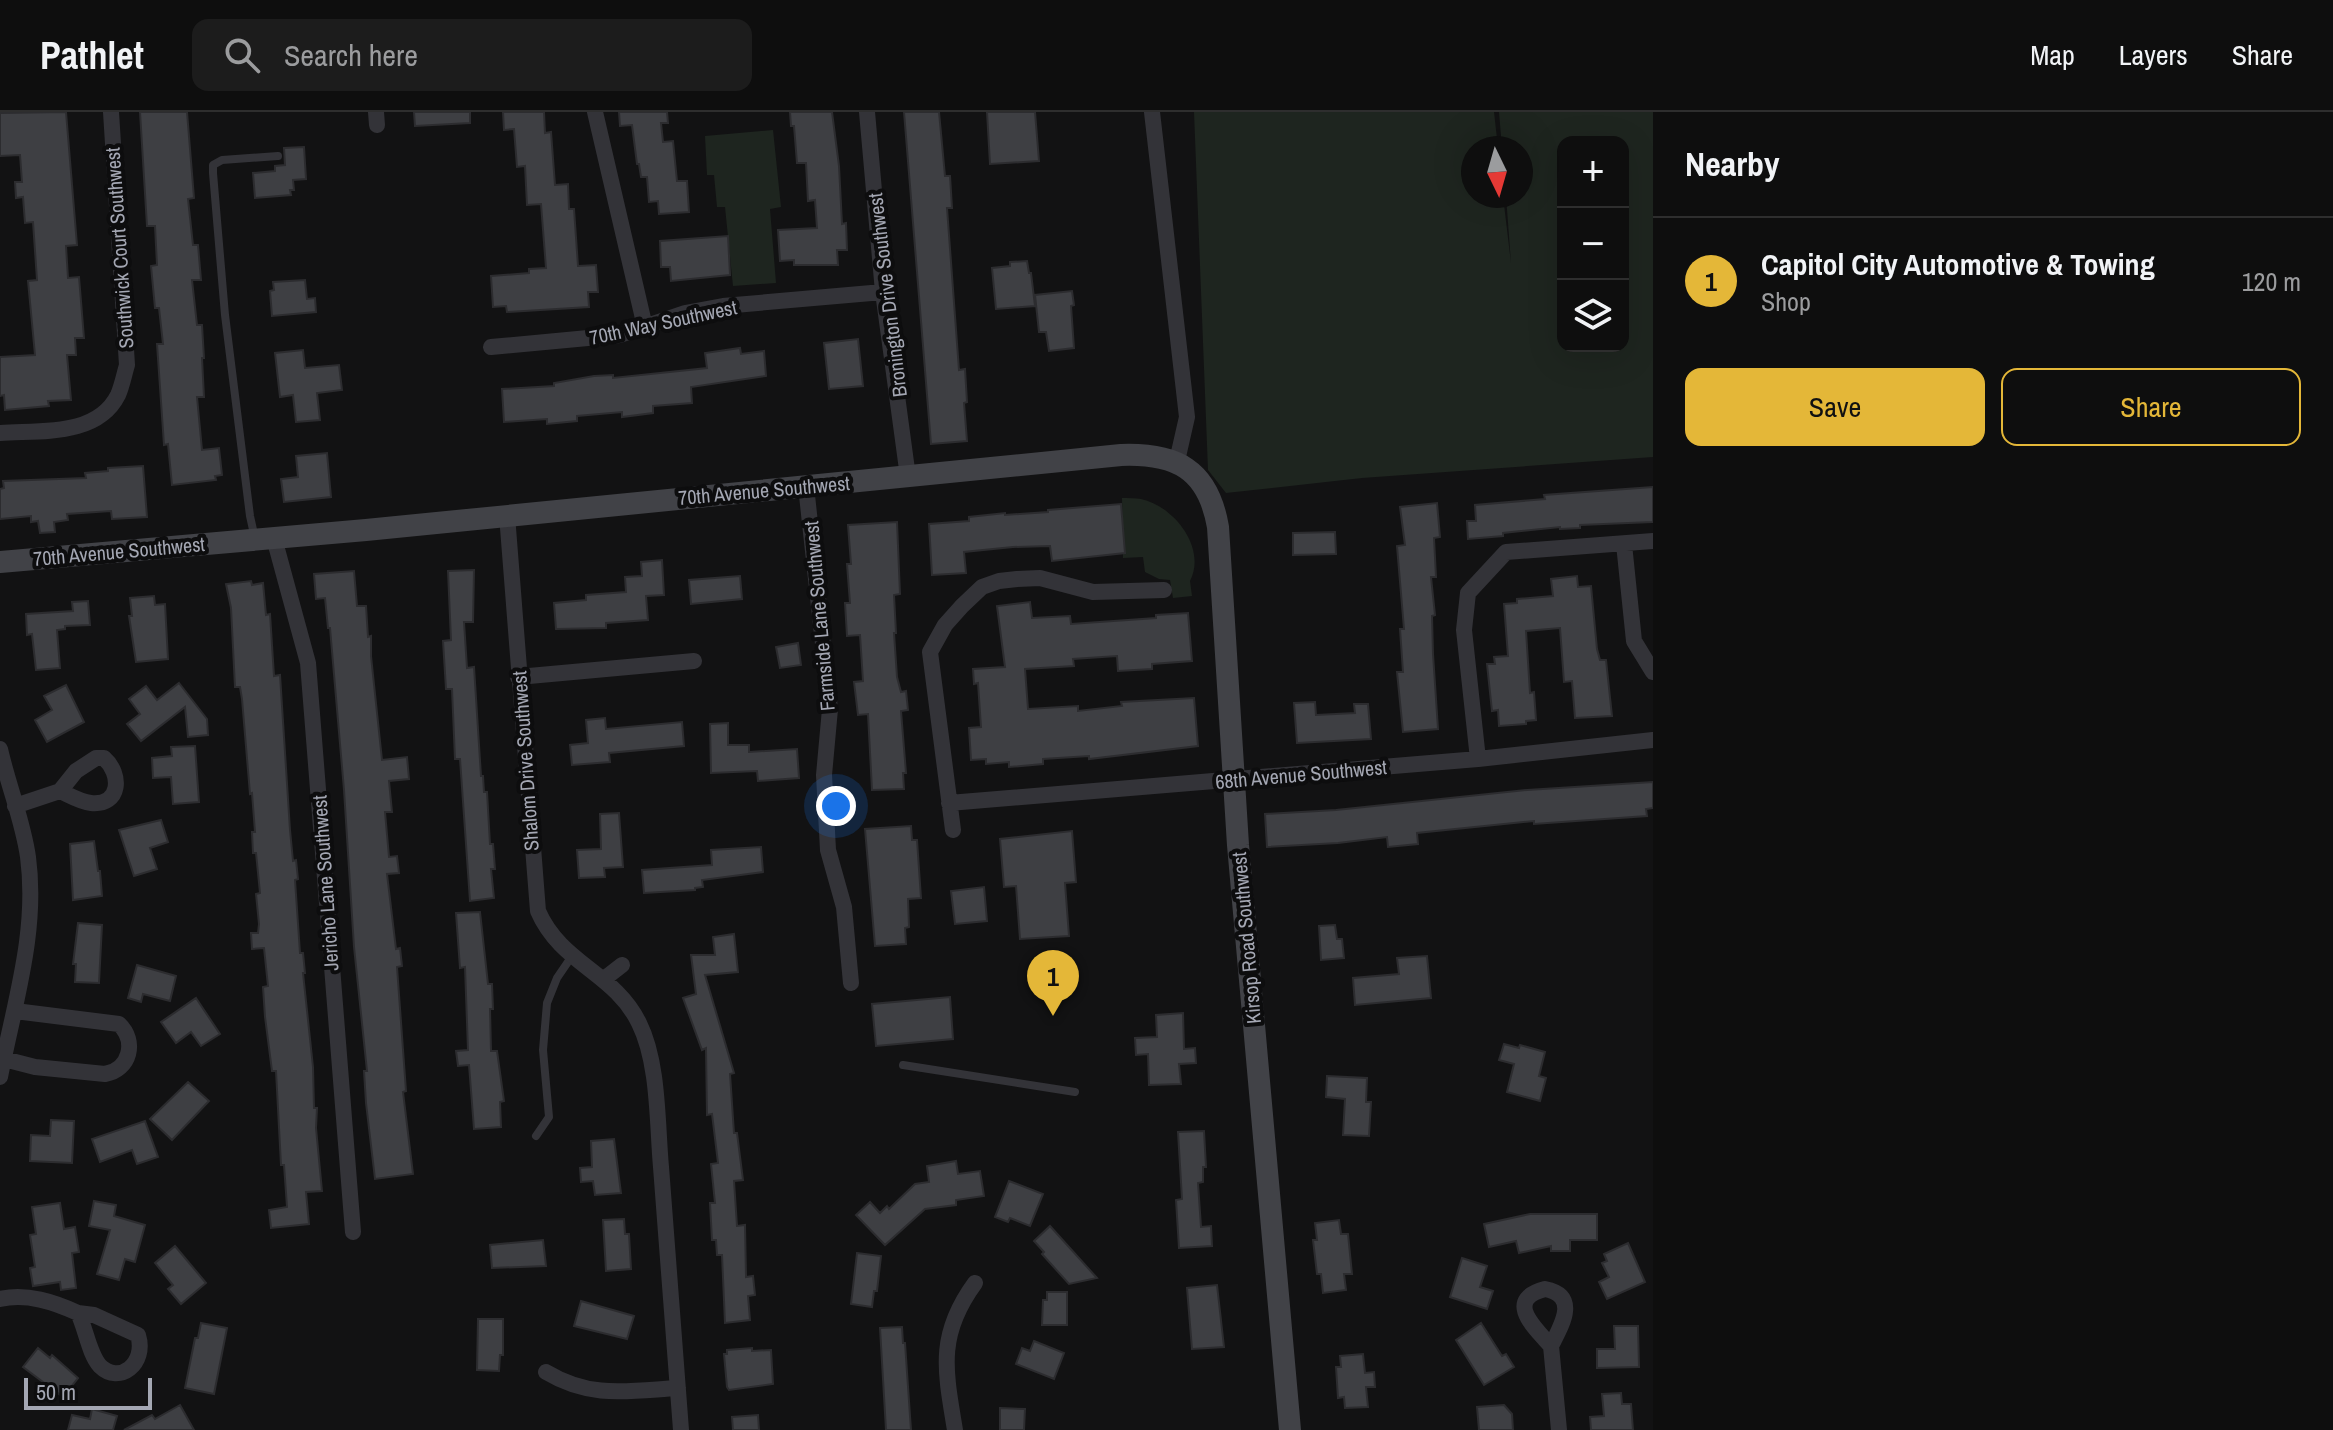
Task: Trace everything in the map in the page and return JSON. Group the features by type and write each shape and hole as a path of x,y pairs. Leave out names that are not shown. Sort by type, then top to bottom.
{"street":[{"name":"Southwick Court Southwest","path":"0,433 80,427 101,417 118,396 127,365 111,112"},
{"path":"595,112 645,327"},
{"name":"Bronington Drive Southwest","path":"867,112 883,292 908,477"},
{"path":"1152,112 1187,417 1177,461"},
{"name":"70th Way Southwest","path":"491,347 620,335 685,313 723,306 883,292"},
{"name":"70th Avenue Southwest","path":"0,562 1121,455 1139,454 1177,461"},
{"name":"Kirsop Road Southwest","path":"1177,461 1196,475 1214,505 1218,527 1234,779 1290,1430"},
{"name":"Farmside Lane Southwest","path":"806,486 830,709 824,775 828,850 844,907 851,983"},
{"name":"Shalom Drive Southwest","path":"507,515 535,895 545,926 553,939 604,979 633,1011 644,1032 651,1058 681,1430"},
{"name":"Jericho Lane Southwest","path":"265,539 308,663 353,1232"},
{"path":"1478,759 1464,630 1468,593 1506,552 1653,541"},
{"path":"1624,544 1634,641 1653,672"},
{"path":"953,830 930,652 945,625 982,587 999,581 1040,578 1093,592 1164,590"},
{"path":"518,677 694,661"},
{"name":"68th Avenue Southwest","path":"949,803 1478,759 1653,740"},
{"path":"0,749 28,859 31,910 25,963 0,1077"},
{"path":"15,806 60,791"},
{"path":"604,979 622,965"},
{"path":"2,1059 35,1067 105,1074 122,1067 130,1054 125,1030 119,1024 15,1011"},
{"path":"955,1430 946,1347 951,1323 960,1303 975,1283"},
{"path":"0,1299 12,1296 52,1302 78,1313"},
{"path":"1551,1346 1559,1430"},
{"path":"546,1372 585,1390 678,1388"}],"lane":[{"path":"265,539 250,516 225,315 213,165 222,160 278,156"},
{"path":"536,1136 549,1117 543,1050 547,1003 557,978 572,956"},
{"path":"903,1065 1075,1092"}],"shaded area":[{"path":"1194,112 1494,112 1497,136 1461,136 1461,208 1504,208 1511,263 1507,208 1533,208 1533,136 1501,136 1499,112 1653,112 1653,457 1362,478 1226,493 1208,470"},
{"path":"773,130 781,207 770,209 776,283 733,286 725,207 717,207 714,175 707,175 705,136"},
{"path":"1122,498 1153,503 1165,510 1184,530 1194,555 1190,581 1192,596 1173,598 1170,580 1159,579 1145,572 1143,557 1123,558"}],"building":[{"path":"66,112 77,245 66,246 68,278 79,277 84,338 75,338 76,355 67,355 71,400 48,401 49,406 5,410 4,395 0,396 0,357 35,355 28,281 37,280 33,222 25,223 23,197 16,198 15,182 22,182 20,155 0,156 0,113"},
{"path":"140,112 187,112 194,198 188,199 193,245 198,245 201,280 192,280 197,325 202,325 204,358 204,397 197,397 202,450 219,448 222,475 215,476 216,480 172,485 168,444 164,445 157,344 163,344 159,308 155,308 151,266 157,265 155,226 147,226"},
{"path":"414,112 470,112 470,123 415,126"},
{"path":"503,112 544,112 545,133 551,132 555,185 568,184 569,209 574,209 578,266 596,265 598,292 588,292 589,307 507,312 506,306 493,307 491,276 529,273 529,269 546,268 541,204 527,205 525,166 517,167 514,129 504,130"},
{"path":"619,112 667,112 668,123 661,123 663,142 673,141 677,181 687,181 689,212 659,214 658,201 649,202 647,177 641,177 637,164 632,125 620,126"},
{"path":"790,112 832,112 842,224 846,223 847,250 837,250 838,265 794,265 794,260 780,261 778,230 817,228 815,200 808,201 806,163 797,163"},
{"path":"904,112 939,112 945,176 950,176 952,208 947,208 959,370 965,369 967,441 931,444"},
{"path":"987,112 1035,112 1039,161 990,164"},
{"path":"304,147 306,179 293,180 291,195 255,198 253,173 275,171 275,166 285,165 284,148"},
{"path":"728,236 730,275 671,281 670,267 661,267 660,241"},
{"path":"1027,261 1035,306 996,309 992,268"},
{"path":"305,280 307,299 315,298 316,312 272,316 270,291 274,290 273,282"},
{"path":"1072,291 1074,348 1049,351 1046,332 1039,332 1035,295"},
{"path":"858,339 863,386 829,389 824,343"},
{"path":"740,348 741,354 764,351 766,376 691,387 692,403 653,406 653,413 622,417 622,412 577,416 577,421 547,424 547,419 504,422 502,389 554,386 554,383 594,376 613,375 613,378 707,368 705,353"},
{"path":"303,350 305,368 339,365 342,390 317,393 320,420 296,422 293,395 280,397 275,353"},
{"path":"327,453 331,497 284,502 281,479 298,477 296,456"},
{"path":"143,466 147,517 112,519 111,511 67,514 68,520 54,522 55,532 40,533 38,521 31,522 31,516 0,519 3,481 86,478 85,473 108,471 108,468"},
{"path":"1653,487 1653,522 1580,525 1580,528 1560,527 1468,539 1467,521 1476,521 1475,505 1545,499 1544,495"},
{"path":"1437,503 1440,537 1434,538 1436,577 1431,577 1438,729 1403,732 1397,672 1403,672 1400,629 1404,629 1397,546 1405,545 1400,507"},
{"path":"1121,504 1125,553 1052,561 1050,546 964,552 966,573 932,575 929,524 969,521 969,517 1005,513"},
{"path":"897,522 900,594 894,595 894,633 897,677 901,692 906,691 908,710 901,711 906,773 903,773 904,789 872,790 868,714 858,715 854,682 863,681 860,635 847,636 845,603 850,603 847,564 851,564 848,525"},
{"path":"1335,532 1336,554 1293,555 1293,533"},
{"path":"662,560 664,595 646,596 648,620 606,623 606,628 556,629 554,603 586,600 586,595 626,592 625,577 642,576 641,562"},
{"path":"474,570 473,622 464,622 467,668 474,667 481,776 484,792 487,792 495,869 491,869 494,898 470,901 460,759 455,759 452,689 446,689 443,641 451,640 448,571"},
{"path":"354,571 357,606 366,606 368,637 371,636 382,760 407,757 409,779 389,781 392,812 385,812 389,857 397,856 399,873 387,874 396,949 400,948 402,966 397,967 406,1091 403,1092 413,1174 375,1179 366,1103 364,1071 367,1071 354,947 330,628 325,598 316,599 314,574"},
{"path":"740,576 742,599 691,604 689,580"},
{"path":"1577,576 1578,587 1591,586 1597,649 1600,660 1606,660 1612,716 1575,718 1572,681 1564,682 1560,628 1526,631 1530,693 1534,692 1536,720 1499,726 1498,710 1492,711 1487,664 1495,664 1494,657 1508,656 1504,604 1517,603 1517,599 1553,596 1551,579"},
{"path":"251,581 252,585 263,583 266,615 270,614 274,676 280,675 290,830 298,879 295,880 300,953 303,953 305,973 322,1191 306,1192 309,1224 271,1228 269,1210 287,1207 284,1165 281,1165 276,1071 272,1071 265,1017 263,987 268,986 264,948 252,949 251,933 258,933 259,924 256,894 260,893 256,853 253,853 252,832 255,832 242,699 240,687 235,687 231,608 226,584"},
{"path":"154,596 155,605 165,604 168,659 136,662 129,616 132,616 130,598"},
{"path":"88,601 90,625 65,626 65,629 57,630 60,668 36,670 32,634 27,635 26,614 73,611 72,602"},
{"path":"1030,602 1032,618 1070,616 1071,624 1188,613 1192,661 1152,664 1152,669 1118,671 1117,656 1073,659 1074,666 1025,669 1028,709 1078,706 1078,711 1122,706 1121,702 1194,698 1198,746 1089,759 1089,756 1043,759 1043,764 1009,767 1009,762 986,764 986,759 971,760 969,728 981,727 978,683 974,684 973,669 1005,667 997,606"},
{"path":"798,643 801,665 780,668 776,647"},
{"path":"179,683 207,719 208,735 188,737 185,707 141,741 127,724 140,714 129,699 146,686 157,700"},
{"path":"66,685 84,722 47,742 35,720 52,710 44,696"},
{"path":"1315,702 1316,715 1355,713 1354,704 1368,704 1371,739 1297,743 1294,703"},
{"path":"605,718 606,729 682,722 684,746 609,753 610,762 572,765 570,745 588,743 586,720"},
{"path":"728,723 728,745 749,745 749,752 797,749 799,778 758,781 757,771 711,773 710,724"},
{"path":"195,746 199,802 173,804 171,777 153,778 152,758 172,756 171,747"},
{"path":"1653,782 1653,808 1646,809 1647,816 1534,824 1534,821 1417,833 1418,844 1388,847 1387,837 1267,847 1265,814"},
{"path":"619,813 623,867 604,868 605,877 579,878 577,850 601,849 600,814"},
{"path":"161,820 168,842 150,848 157,869 134,876 119,830"},
{"path":"911,826 912,840 917,840 921,898 908,899 906,944 875,946 865,829"},
{"path":"1072,831 1076,882 1065,883 1069,936 1020,939 1016,886 1004,887 1000,839"},
{"path":"94,841 102,896 73,900 70,844"},
{"path":"761,847 763,872 702,880 703,887 695,890 644,893 642,870 712,865 711,850"},
{"path":"984,887 987,921 955,924 951,891"},
{"path":"480,912 488,984 492,984 491,1051 497,1051 504,1101 500,1102 501,1127 474,1129 469,1065 458,1066 456,1051 468,1050 465,967 460,968 456,913"},
{"path":"78,923 102,925 99,983 75,982 76,964 73,964"},
{"path":"1335,925 1337,939 1342,939 1344,958 1321,960 1319,926"},
{"path":"734,934 738,972 705,975 734,1073 730,1074 734,1133 737,1133 743,1180 734,1181 737,1226 745,1225 746,1277 753,1276 755,1295 748,1296 750,1320 725,1323 722,1255 717,1255 716,1240 712,1240 710,1203 715,1203 711,1164 718,1163 712,1114 707,1115 706,1048 702,1050 683,998 696,994 691,955 715,955 713,937"},
{"path":"1427,956 1431,998 1355,1005 1353,978 1399,974 1397,958"},
{"path":"137,965 176,976 170,1001 143,994 141,1002 128,998"},
{"path":"950,997 953,1039 876,1046 872,1004"},
{"path":"196,998 220,1034 201,1046 191,1032 176,1043 161,1022"},
{"path":"1183,1013 1184,1049 1195,1048 1196,1063 1179,1064 1181,1084 1149,1085 1148,1054 1136,1055 1135,1038 1157,1037 1156,1015"},
{"path":"1504,1044 1545,1052 1539,1076 1546,1078 1540,1101 1507,1092 1514,1064 1499,1060"},
{"path":"1327,1076 1367,1078 1366,1102 1371,1102 1369,1136 1343,1135 1345,1099 1326,1097"},
{"path":"188,1082 209,1101 172,1140 150,1119"},
{"path":"51,1120 74,1121 72,1163 30,1161 31,1135 50,1136"},
{"path":"145,1121 158,1157 137,1164 132,1150 100,1162 92,1139"},
{"path":"1204,1131 1206,1167 1203,1167 1203,1182 1198,1183 1201,1227 1211,1226 1212,1246 1179,1248 1176,1200 1182,1199 1178,1132"},
{"path":"614,1139 621,1193 595,1195 593,1181 581,1182 580,1168 592,1167 591,1141"},
{"path":"956,1161 958,1174 980,1171 984,1196 956,1200 956,1205 925,1209 885,1245 856,1215 870,1202 880,1213 887,1206 889,1209 915,1184 929,1182 927,1166"},
{"path":"1009,1181 1043,1194 1030,1226 1010,1218 1008,1222 995,1217"},
{"path":"94,1201 116,1205 114,1216 145,1225 135,1262 125,1259 119,1280 97,1274 110,1230 89,1226"},
{"path":"60,1203 64,1229 75,1227 79,1252 72,1253 76,1288 61,1290 60,1282 33,1286 30,1268 35,1267 30,1235 36,1234 32,1207"},
{"path":"1530,1214 1597,1214 1597,1240 1570,1240 1570,1251 1551,1251 1551,1246 1519,1253 1516,1241 1489,1247 1484,1224"},
{"path":"624,1219 625,1234 629,1234 631,1269 606,1271 603,1220"},
{"path":"1339,1220 1341,1234 1348,1234 1352,1274 1344,1274 1346,1290 1323,1293 1313,1240 1317,1240 1315,1223"},
{"path":"1050,1226 1097,1278 1069,1284 1034,1241"},
{"path":"543,1240 546,1266 492,1268 490,1245"},
{"path":"1628,1243 1645,1282 1607,1299 1599,1282 1609,1277 1602,1263 1607,1261 1604,1254"},
{"path":"175,1246 206,1283 181,1304 168,1289 173,1285 155,1263"},
{"path":"857,1253 881,1256 872,1307 851,1304"},
{"path":"1462,1258 1487,1266 1480,1287 1493,1291 1487,1309 1450,1297"},
{"path":"1217,1285 1224,1347 1192,1349 1187,1288"},
{"path":"1047,1292 1067,1292 1067,1325 1042,1325 1043,1300 1047,1300"},
{"path":"581,1301 634,1316 627,1339 574,1326"},
{"path":"478,1319 503,1319 503,1355 500,1355 499,1371 477,1370"},
{"path":"201,1323 227,1328 214,1394 185,1388"},
{"path":"1481,1323 1502,1356 1506,1354 1514,1367 1484,1385 1456,1340"},
{"path":"1614,1326 1638,1326 1639,1367 1597,1368 1597,1349 1615,1349"},
{"path":"902,1327 911,1430 886,1430 880,1328"},
{"path":"1034,1341 1064,1353 1054,1379 1016,1364 1022,1348 1030,1351"},
{"path":"38,1348 50,1358 52,1355 78,1378 63,1397 23,1367"},
{"path":"752,1348 752,1351 771,1350 773,1384 729,1390 724,1354 727,1350"},
{"path":"1363,1354 1365,1373 1374,1372 1375,1387 1366,1387 1368,1407 1345,1408 1344,1397 1338,1398 1336,1367 1341,1367 1340,1356"},
{"path":"1621,1393 1622,1404 1631,1404 1633,1430 1591,1430 1590,1417 1604,1416 1602,1394"},
{"path":"180,1405 194,1430 124,1430 152,1415 155,1419"},
{"path":"1504,1405 1512,1414 1513,1430 1479,1430 1477,1407"},
{"path":"1000,1408 1025,1409 1024,1430 1000,1430"},
{"path":"92,1409 117,1416 113,1430 68,1430 72,1415 90,1419"},
{"path":"758,1415 759,1430 733,1430 732,1417"}],"place":[{"name":"Capitol City Automotive & Towing","path":"1053,1016"}]}
